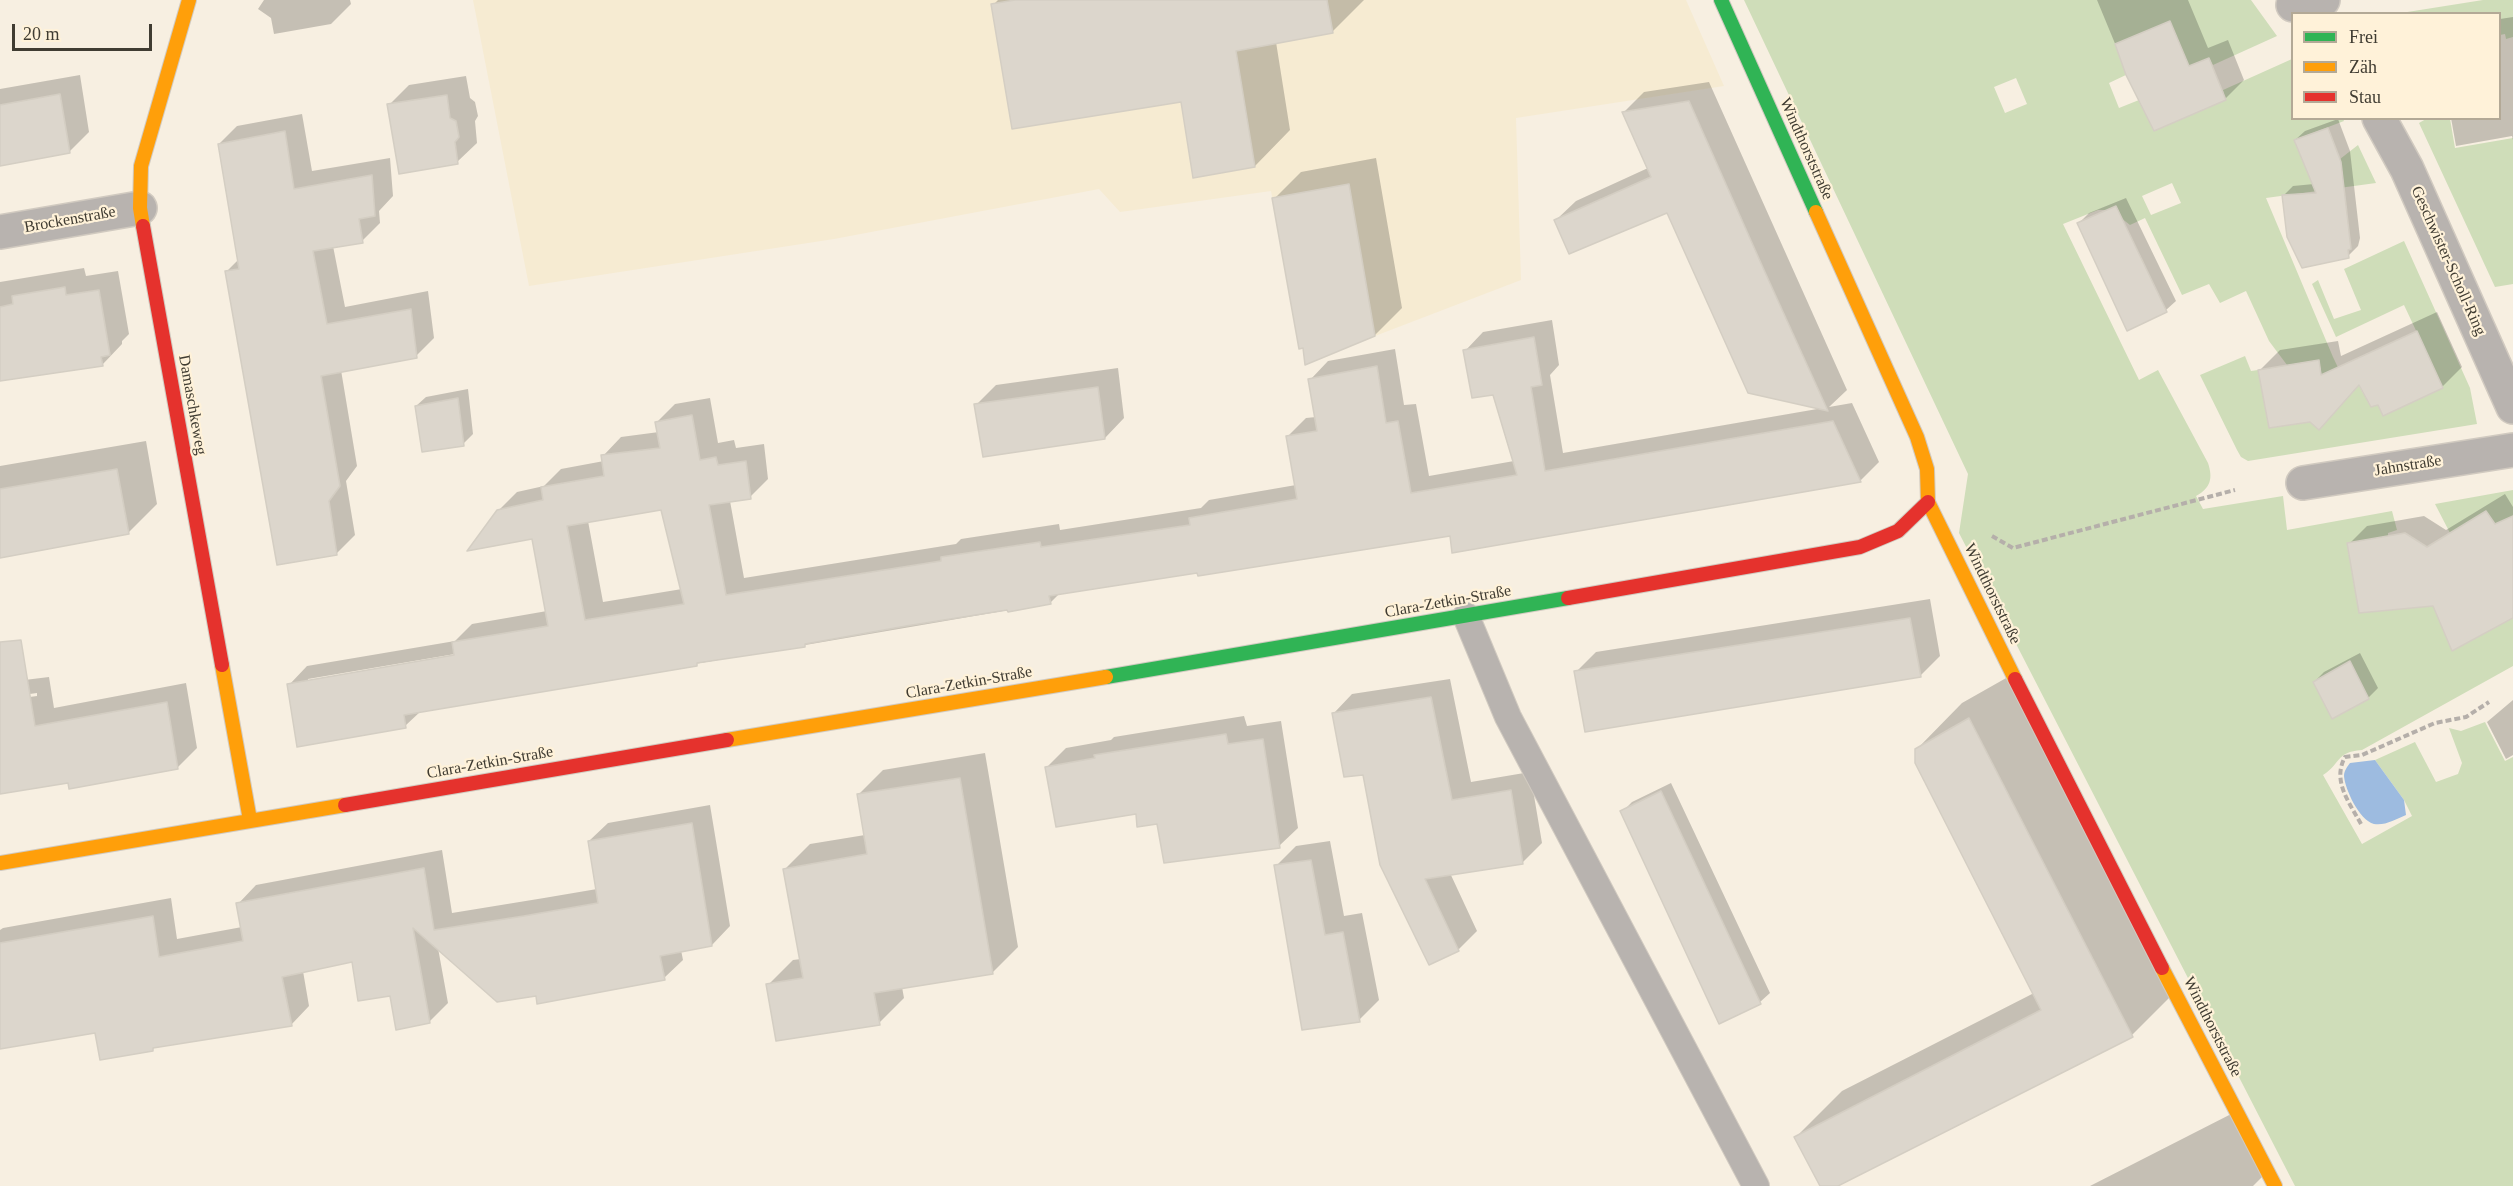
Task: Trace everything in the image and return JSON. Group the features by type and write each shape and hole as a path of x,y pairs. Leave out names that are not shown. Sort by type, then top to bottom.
{"street":[{"name":"Damaschkeweg","path":"189,0 141,166 140,208 250,820"},
{"name":"Windthorststraße","path":"1722,0 1917,437 1927,469 1928,502 2072,793 2275,1186"},
{"name":"Geschwister-Scholl-Ring","path":"2380,120 2407,169 2513,407"},
{"name":"Brockenstraße","path":"0,232 140,208"},
{"name":"Jahnstraße","path":"2303,483 2513,450"},
{"name":"Clara-Zetkin-Straße","path":"0,863 1466,616 1860,547 1893,536 1913,522 1928,502"}],"lane":[{"path":"1466,616 1508,717 1756,1186"}],"path":[{"path":"1985,532 2013,548 2235,490"},
{"path":"2361,824 2341,788 2338,773 2344,757 2362,755 2436,723 2466,717 2489,702"}],"shaded area":[{"path":"473,0 1686,0 1724,86 1516,118 1521,280 1375,336 1299,349 1271,191 1120,212 1099,189 834,239 529,286"}],"green space":[{"path":"1744,0 2251,0 2277,36 2213,65 2209,58 2189,66 2170,21 2116,44 2128,74 2109,83 2119,108 2139,100 2154,131 2225,100 2223,90 2291,59 2291,120 2344,121 2294,140 2307,171 2340,159 2358,145 2376,183 2266,198 2342,376 2353,375 2371,407 2443,388 2404,305 2336,337 2312,284 2318,280 2334,319 2361,310 2344,269 2404,241 2470,388 2477,424 2248,461 2241,457 2237,450 2200,375 2245,356 2251,371 2258,370 2269,428 2310,422 2326,401 2319,360 2287,365 2269,341 2246,291 2220,303 2209,284 2182,295 2145,218 2130,225 2111,210 2098,210 2063,224 2139,380 2158,370 2208,463 2210,482 2205,490 2196,496 2203,509 2283,496 2287,530 2392,511 2397,530 2388,533 2388,536 2347,544 2357,602 2388,610 2399,609 2397,595 2513,610 2513,666 2362,750 2347,753 2323,775 2362,844 2412,816 2404,800 2375,760 2415,742 2436,782 2458,774 2462,763 2449,728 2461,731 2485,722 2505,761 2513,757 2513,1186 2295,1186 1959,533 1968,474","holes":["2016,78 2027,104 2005,113 1994,87","2172,183 2181,203 2151,215 2142,196"]},
{"path":"2483,0 2513,0 2513,37 2506,39 2505,34 2501,35 2501,12 2407,12"},
{"path":"2424,120 2450,120 2455,148 2513,138 2513,284 2495,287 2419,123"},
{"path":"2513,490 2513,525 2509,518 2495,524 2450,533 2435,504"}],"water":[{"path":"2375,760 2404,800 2406,815 2382,824 2374,824 2363,817 2350,796 2344,776 2350,763"}],"building":[{"path":"1015,0 1327,0 1333,33 1236,51 1255,167 1193,178 1181,102 1012,129 991,4"},
{"path":"2170,21 2189,66 2209,58 2226,100 2154,131 2126,75 2115,44"},
{"path":"60,94 70,153 0,166 0,105"},
{"path":"447,95 450,118 456,121 459,137 455,142 458,164 399,174 387,104"},
{"path":"1689,101 1828,411 1748,393 1667,213 1569,254 1554,220 1651,177 1622,112"},
{"path":"2328,128 2341,162 2351,249 2348,250 2349,258 2302,268 2287,237 2282,195 2316,193 2294,140"},
{"path":"285,131 294,189 372,175 375,216 359,219 363,243 313,251 327,324 411,309 417,358 321,376 340,486 329,501 337,555 277,565 225,271 239,269 218,144"},
{"path":"1349,184 1375,336 1305,365 1303,348 1299,349 1272,198"},
{"path":"2116,206 2167,312 2127,331 2077,223"},
{"path":"65,287 66,295 99,290 110,355 101,357 103,366 0,381 0,307 13,304 12,296"},
{"path":"2417,331 2443,388 2383,416 2378,405 2371,407 2359,385 2319,430 2310,422 2269,428 2258,370 2319,360 2321,375"},
{"path":"1534,337 1542,385 1531,387 1545,471 1833,421 1861,482 1452,553 1450,536 1198,576 1197,573 1049,596 1051,604 1008,612 1007,610 906,626 805,644 805,647 697,663 697,666 404,715 406,728 297,747 287,684 454,655 452,642 548,626 532,539 467,551 497,510 543,500 541,487 604,476 601,455 660,448 655,422 692,415 700,460 716,457 718,465 746,461 751,499 709,505 726,595 941,561 941,557 1040,542 1041,547 1190,525 1189,518 1297,499 1286,436 1317,431 1308,379 1377,366 1386,423 1398,421 1411,493 1517,475 1493,395 1472,398 1463,350","holes":["661,510 684,604 585,620 567,526"]},
{"path":"1098,387 1105,439 983,457 974,404"},
{"path":"458,398 464,446 422,452 415,406"},
{"path":"117,469 129,534 0,558 0,489"},
{"path":"2486,511 2495,524 2513,516 2513,618 2452,651 2433,606 2359,613 2347,543 2405,533 2427,547"},
{"path":"1910,618 1921,677 1585,732 1574,671"},
{"path":"21,640 35,726 167,702 178,769 69,789 68,783 0,794 0,642"},
{"path":"2350,661 2369,699 2332,719 2313,682"},
{"path":"1431,697 1452,800 1511,790 1523,864 1425,879 1459,951 1429,965 1380,865 1363,775 1344,777 1332,713"},
{"path":"1969,718 2133,1037 1838,1186 1820,1186 1794,1137 2041,1010 1915,763 1915,749"},
{"path":"1226,734 1228,744 1263,739 1280,848 1164,863 1157,824 1137,827 1136,814 1056,827 1045,767 1095,758 1094,755"},
{"path":"960,778 993,974 874,993 880,1025 776,1041 766,984 803,978 783,869 867,854 857,794"},
{"path":"1661,791 1761,1004 1719,1024 1620,811"},
{"path":"692,823 712,946 660,956 665,980 537,1004 536,996 497,1002 413,928 430,1023 396,1030 390,996 358,1001 352,962 282,977 292,1026 153,1048 153,1051 100,1060 95,1033 0,1049 0,943 153,916 159,957 243,941 236,903 424,868 434,930 524,916 598,903 588,841"},
{"path":"1311,860 1325,935 1343,932 1360,1022 1302,1030 1274,865"}],"traffic: fast":[{"path":"1721,0 1816,212"},
{"path":"1106,677 1568,598"}],"traffic: slow":[{"path":"143,226 140,208 141,166 189,0"},
{"path":"1816,212 1917,437 1927,469 1928,502 2015,679"},
{"path":"222,665 250,820"},
{"path":"727,740 1106,677"},
{"path":"0,863 345,805"},
{"path":"2162,968 2275,1186"}],"traffic: jam":[{"path":"143,226 222,665"},
{"path":"1568,598 1860,547 1898,531 1928,502"},
{"path":"2015,679 2162,968"},
{"path":"345,805 727,740"}]}
